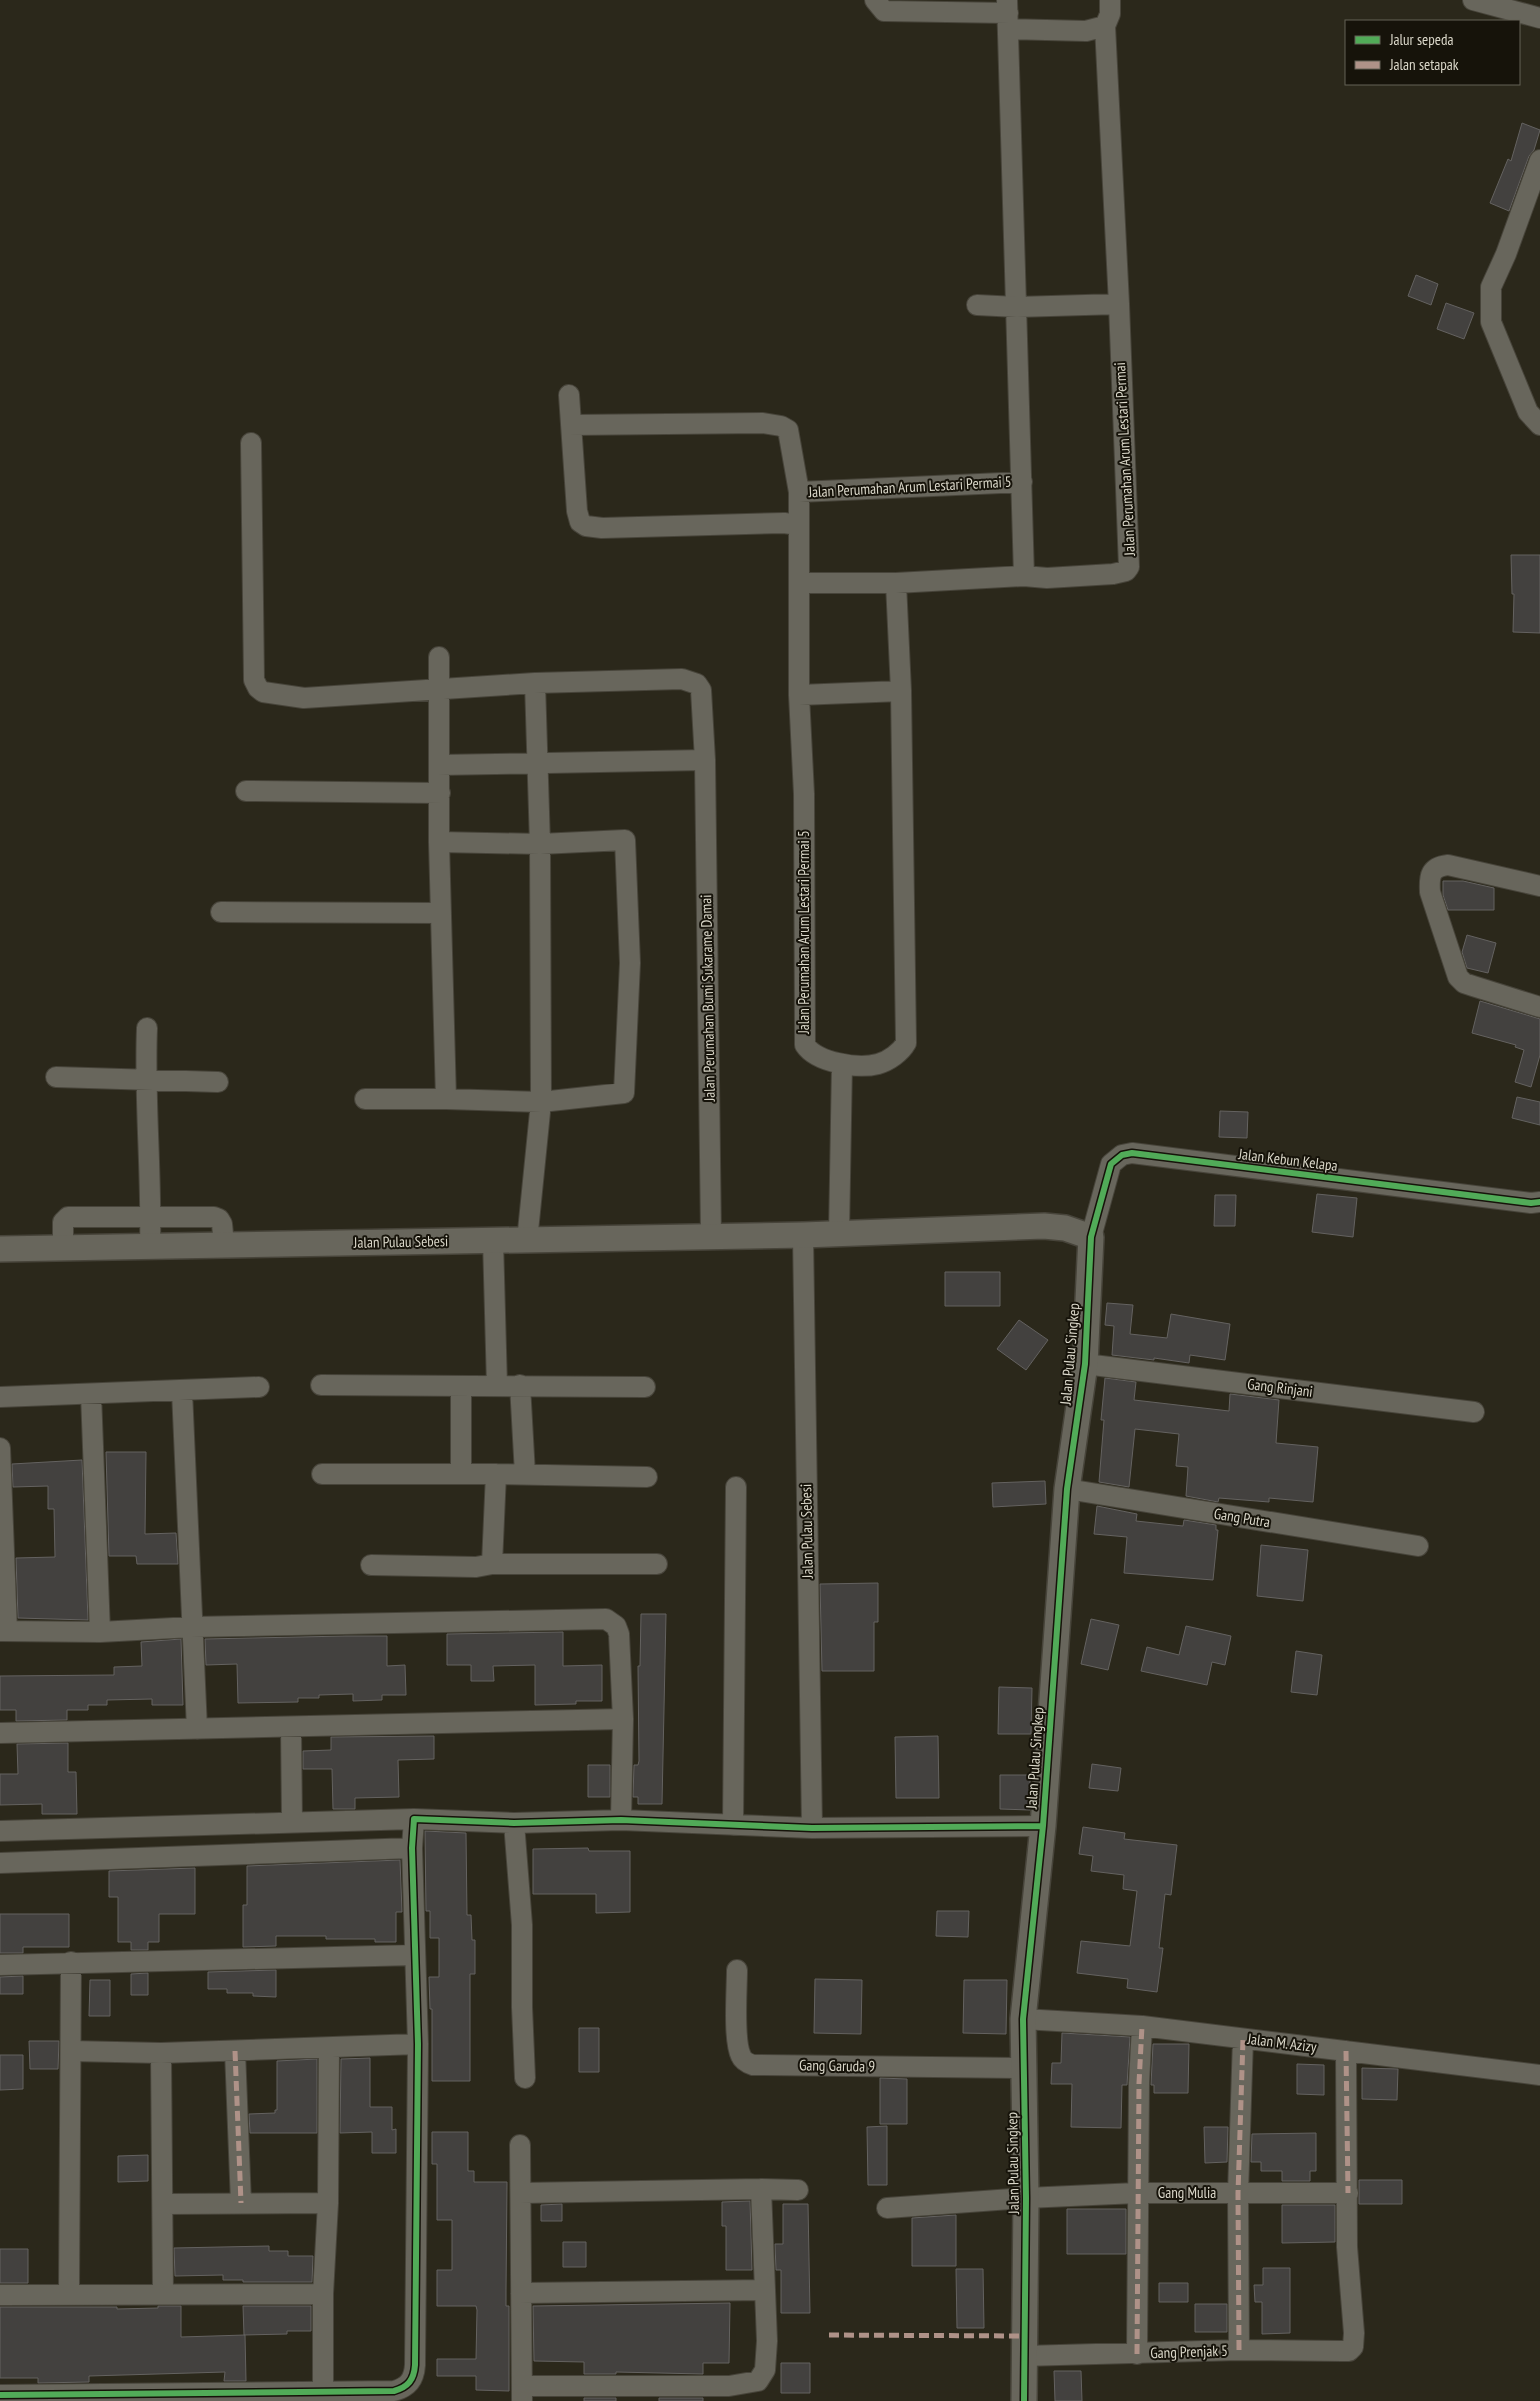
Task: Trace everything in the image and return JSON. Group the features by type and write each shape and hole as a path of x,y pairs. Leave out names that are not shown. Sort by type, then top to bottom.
{"street":[{"path":"874,0 884,11 1008,14 1086,31 1105,26"},
{"name":"Jalan Perumahan Arum Lestari Permai","path":"1024,576 1047,578 1113,574 1126,571 1129,567 1119,304 1105,26 1110,14 1110,0"},
{"path":"1473,0 1540,18"},
{"path":"801,584 896,584 1024,576 1008,14"},
{"path":"1540,160 1506,254 1491,287 1490,322 1528,412 1540,425"},
{"path":"977,305 1017,307 1119,304"},
{"path":"569,395 577,511 580,522 586,526 602,528 784,523 799,525"},
{"path":"571,425 764,423 780,426 788,430 791,437 799,492"},
{"name":"Jalan Perumahan Bumi Sukarame Damai","path":"251,443 254,680 258,688 263,692 304,698 535,683 682,679 697,684 701,690 706,760 711,1237"},
{"name":"Jalan Perumahan Arum Lestari Permai 5","path":"896,584 901,691 906,1043 898,1054 879,1064 842,1064 818,1057 810,1052 805,1045 804,794 799,695 801,584 799,492 1022,482"},
{"path":"439,657 439,842 446,1099"},
{"path":"527,1241 541,1102 540,844 535,683"},
{"path":"799,695 901,691"},
{"path":"439,765 706,760"},
{"path":"246,791 440,792"},
{"path":"365,1099 541,1102 624,1093 630,963 625,840 540,844 439,842"},
{"path":"1540,886 1448,865 1438,866 1431,872 1429,879 1430,892 1458,977 1464,983 1540,1007"},
{"path":"222,912 442,913"},
{"path":"147,1028 145,1081 151,1217 150,1246"},
{"path":"838,1234 842,1064"},
{"path":"56,1077 218,1082"},
{"name":"Jalan Kebun Kelapa","path":"1091,1237 1111,1164 1122,1155 1132,1153 1531,1203 1540,1202"},
{"path":"63,1248 63,1222 68,1217 219,1219 222,1224 224,1244"},
{"name":"Jalan Pulau Sebesi","path":"0,1250 224,1244 527,1241 803,1235 1055,1226 1091,1237"},
{"name":"Jalan Pulau Sebesi","path":"803,1235 812,1828"},
{"name":"Jalan Pulau Singkep","path":"1024,2401 1026,2198 1023,2019 1043,1826 1067,1489 1085,1364 1091,1237"},
{"path":"493,1240 497,1386"},
{"name":"Gang Rinjani","path":"1085,1364 1474,1412"},
{"path":"321,1385 645,1387"},
{"path":"520,1385 525,1474"},
{"path":"0,1397 259,1387"},
{"path":"461,1387 461,1474"},
{"path":"182,1391 197,1729"},
{"path":"90,1394 100,1632"},
{"path":"0,1448 4,1631 100,1632 192,1627 606,1619 616,1626 618,1634 623,1719 621,1820"},
{"path":"322,1474 525,1474 647,1477"},
{"path":"492,1564 496,1474"},
{"path":"733,1825 736,1487"},
{"name":"Gang Putra","path":"1067,1489 1418,1546"},
{"path":"371,1565 476,1567 492,1564 657,1564"},
{"path":"0,1733 623,1719"},
{"path":"291,1727 292,1822"},
{"path":"0,1831 414,1819 514,1823 621,1820 812,1828 1043,1826"},
{"path":"0,2395 323,2391 394,2392 404,2388 414,2377 418,2044 412,1848 414,1819"},
{"path":"514,1823 522,1925 525,2078"},
{"path":"0,1862 412,1848"},
{"path":"0,1965 415,1955"},
{"path":"69,2295 71,1962"},
{"name":"Gang Garuda 9","path":"737,1970 737,2042 744,2061 753,2065 1023,2068"},
{"name":"Jalan M. Azizy","path":"1023,2019 1142,2026 1540,2074"},
{"path":"1138,2354 1138,2193 1142,2026"},
{"path":"1239,2350 1238,2193 1243,2038"},
{"path":"71,2051 161,2053 418,2044"},
{"path":"323,2391 323,2294 328,2203 329,2048"},
{"path":"235,2051 241,2203"},
{"path":"1346,2051 1348,2192"},
{"path":"161,2053 163,2295"},
{"path":"520,2145 522,2394 729,2393 758,2381 764,2374 767,2341 761,2189"},
{"path":"521,2192 798,2190"},
{"name":"Gang Mulia","path":"887,2208 1026,2198 1138,2193 1348,2192"},
{"name":"Gang Prenjak 5","path":"1024,2356 1239,2350 1349,2351 1353,2347 1354,2333 1347,2247 1348,2192"},
{"path":"163,2204 328,2203"},
{"path":"521,2293 765,2290"},
{"path":"0,2295 323,2294"}],"building":[{"path":"1522,123 1540,130 1534,150 1529,156 1509,211 1490,203 1508,159 1511,161"},
{"path":"1416,275 1438,284 1431,305 1408,296"},
{"path":"1446,303 1474,313 1464,339 1437,329"},
{"path":"1511,555 1540,555 1540,633 1513,632 1514,594 1512,594"},
{"path":"1443,881 1463,881 1494,888 1494,910 1448,910 1443,895"},
{"path":"1467,935 1496,943 1488,973 1467,968 1462,952"},
{"path":"1480,1001 1540,1019 1540,1055 1531,1087 1515,1082 1524,1050 1515,1047 1516,1045 1472,1033"},
{"path":"1517,1097 1540,1102 1540,1125 1512,1118"},
{"path":"1220,1111 1248,1112 1247,1138 1219,1137"},
{"path":"1317,1194 1357,1198 1353,1237 1312,1232"},
{"path":"1215,1195 1236,1195 1235,1226 1214,1226"},
{"path":"945,1272 1000,1272 1000,1306 945,1306"},
{"path":"1107,1303 1133,1305 1130,1334 1167,1338 1171,1314 1230,1324 1225,1360 1190,1355 1189,1363 1112,1355 1114,1326 1105,1325"},
{"path":"1019,1320 1048,1340 1026,1370 997,1349"},
{"path":"1105,1378 1136,1382 1134,1400 1229,1411 1230,1394 1279,1400 1276,1443 1318,1447 1313,1502 1269,1498 1269,1502 1219,1498 1218,1502 1186,1496 1188,1467 1176,1466 1179,1434 1135,1429 1129,1487 1099,1482 1104,1420 1101,1420"},
{"path":"106,1452 146,1452 145,1534 176,1533 178,1564 137,1564 136,1556 109,1556"},
{"path":"82,1460 88,1620 18,1618 16,1558 55,1557 54,1509 48,1509 48,1486 13,1487 12,1464"},
{"path":"1045,1481 1046,1504 993,1507 992,1483"},
{"path":"1097,1506 1137,1514 1136,1521 1183,1526 1184,1520 1216,1525 1216,1530 1218,1530 1213,1580 1124,1573 1127,1537 1094,1534"},
{"path":"1261,1545 1308,1550 1303,1601 1257,1596"},
{"path":"878,1583 878,1622 874,1622 874,1671 822,1671 820,1584"},
{"path":"641,1614 666,1614 662,1804 638,1804 638,1797 633,1797 634,1765 638,1765 639,1761 638,1666 640,1666"},
{"path":"1091,1619 1119,1625 1108,1670 1081,1664"},
{"path":"1186,1626 1231,1636 1225,1665 1212,1662 1207,1685 1141,1671 1147,1647 1179,1655"},
{"path":"563,1632 563,1666 602,1665 602,1701 576,1701 576,1704 535,1705 535,1665 493,1666 494,1681 471,1681 471,1665 447,1665 447,1634"},
{"path":"387,1636 387,1666 405,1665 406,1695 382,1695 382,1700 353,1701 353,1694 319,1695 319,1698 298,1698 298,1702 238,1703 237,1664 206,1665 205,1639"},
{"path":"181,1639 183,1705 152,1705 152,1699 107,1700 107,1705 88,1705 88,1710 67,1710 67,1720 16,1721 16,1710 0,1710 0,1676 114,1675 114,1667 142,1666 141,1642"},
{"path":"1296,1651 1322,1655 1317,1695 1291,1692"},
{"path":"999,1687 1032,1688 1031,1734 998,1734"},
{"path":"434,1736 434,1759 398,1760 399,1797 355,1798 355,1809 333,1809 332,1769 303,1769 303,1751 331,1750 331,1737"},
{"path":"938,1736 939,1798 896,1798 895,1737"},
{"path":"68,1743 68,1772 76,1772 77,1814 42,1814 42,1804 0,1805 0,1774 18,1774 17,1744"},
{"path":"1092,1764 1121,1768 1118,1791 1089,1788"},
{"path":"588,1765 610,1765 610,1797 588,1797"},
{"path":"1000,1775 1030,1775 1030,1810 1000,1809"},
{"path":"1083,1827 1125,1833 1124,1839 1177,1845 1171,1895 1165,1894 1159,1948 1163,1948 1157,1992 1127,1988 1128,1979 1077,1973 1081,1941 1130,1946 1137,1891 1123,1889 1124,1875 1091,1871 1093,1856 1079,1854"},
{"path":"425,1831 466,1833 467,1915 471,1915 472,1940 475,1940 475,1974 470,1974 470,2081 432,2081 432,2009 430,2009 429,1977 439,1977 439,1938 430,1938 430,1911 426,1911"},
{"path":"588,1848 589,1851 630,1851 630,1912 596,1913 596,1894 533,1894 533,1849"},
{"path":"400,1860 402,1912 396,1912 396,1942 375,1942 375,1939 326,1939 326,1936 276,1936 276,1946 243,1947 243,1905 247,1905 247,1866"},
{"path":"195,1868 195,1914 159,1914 159,1942 148,1942 148,1950 131,1950 131,1942 118,1942 118,1897 109,1897 109,1871"},
{"path":"937,1911 969,1911 968,1937 936,1936"},
{"path":"0,1914 69,1914 69,1947 23,1947 23,1953 0,1953"},
{"path":"276,1970 276,1997 253,1996 253,1993 227,1993 227,1989 208,1989 208,1972"},
{"path":"148,1973 148,1995 131,1995 131,1974"},
{"path":"23,1976 23,1994 0,1994 0,1977"},
{"path":"815,1979 862,1980 861,2034 814,2033"},
{"path":"90,1980 110,1980 110,2016 89,2016"},
{"path":"964,1980 1007,1980 1006,2034 963,2033"},
{"path":"579,2028 599,2028 599,2072 579,2072"},
{"path":"1062,2033 1130,2037 1127,2085 1122,2085 1121,2128 1071,2127 1072,2084 1051,2084 1052,2063 1061,2063"},
{"path":"29,2041 59,2041 58,2069 30,2069"},
{"path":"1153,2044 1189,2044 1188,2093 1154,2093 1154,2085 1151,2085"},
{"path":"0,2055 23,2055 23,2089 0,2090"},
{"path":"370,2058 370,2107 392,2107 392,2130 396,2129 396,2153 372,2153 372,2132 340,2133 341,2059"},
{"path":"317,2059 317,2133 250,2133 249,2114 275,2113 275,2110 277,2110 277,2061"},
{"path":"1297,2064 1324,2065 1324,2095 1297,2094"},
{"path":"1362,2068 1398,2069 1397,2100 1362,2099"},
{"path":"880,2078 907,2079 907,2124 880,2124"},
{"path":"887,2126 887,2185 868,2185 867,2127"},
{"path":"1204,2127 1228,2127 1227,2162 1205,2163"},
{"path":"432,2132 468,2132 468,2171 474,2171 474,2182 507,2182 506,2306 509,2306 509,2391 476,2390 476,2376 437,2376 437,2359 476,2359 477,2310 476,2306 437,2306 437,2270 452,2270 452,2220 437,2220 437,2164 432,2164"},
{"path":"1316,2133 1316,2171 1310,2171 1310,2181 1282,2181 1282,2171 1261,2171 1261,2162 1251,2162 1252,2134"},
{"path":"148,2155 148,2181 118,2182 118,2156"},
{"path":"1359,2180 1402,2180 1402,2204 1359,2204"},
{"path":"750,2201 752,2270 726,2270 726,2226 722,2226 722,2202"},
{"path":"562,2204 562,2221 541,2221 541,2205"},
{"path":"783,2204 808,2204 810,2313 781,2313 781,2270 776,2270 775,2244 783,2244"},
{"path":"1282,2205 1335,2205 1335,2242 1282,2243"},
{"path":"1067,2209 1126,2209 1126,2254 1067,2254"},
{"path":"956,2215 956,2266 912,2266 912,2218"},
{"path":"563,2242 586,2242 586,2267 563,2267"},
{"path":"269,2246 269,2251 288,2251 288,2256 313,2256 312,2282 243,2282 243,2280 223,2280 223,2275 175,2276 174,2248"},
{"path":"0,2249 28,2249 28,2283 0,2283"},
{"path":"1263,2268 1290,2268 1290,2333 1262,2334 1262,2302 1255,2302 1254,2285 1263,2285"},
{"path":"956,2269 983,2269 984,2328 957,2328"},
{"path":"1159,2283 1188,2283 1188,2302 1159,2302"},
{"path":"730,2303 729,2363 703,2363 703,2374 616,2372 616,2374 584,2374 584,2362 534,2361 533,2306"},
{"path":"1195,2304 1227,2304 1227,2332 1195,2332"},
{"path":"158,2306 181,2306 181,2337 245,2335 246,2381 224,2381 225,2372 89,2376 89,2382 38,2383 38,2378 0,2378 0,2307 117,2307 117,2309 158,2308"},
{"path":"243,2306 311,2306 311,2331 287,2331 287,2334 244,2335"},
{"path":"781,2363 810,2363 810,2393 781,2393"},
{"path":"1054,2371 1081,2371 1082,2401 1055,2401"},
{"path":"584,2398 616,2398 616,2401 584,2401"},
{"path":"659,2398 703,2398 703,2401 659,2401"}],"marked path":[{"path":"1137,2354 1139,2083 1142,2026"},
{"path":"1239,2350 1238,2193 1243,2039"},
{"path":"235,2051 241,2203"},
{"path":"1346,2051 1348,2193"},
{"path":"829,2335 1025,2336"}],"cycle path":[{"path":"1024,2401 1026,2198 1023,2019 1043,1826 1067,1489 1085,1364 1091,1237 1111,1164 1122,1155 1132,1153 1531,1203 1540,1202"},
{"path":"0,2395 394,2391 407,2385 412,2379 415,2365 418,2044 412,1848 414,1819 514,1823 621,1820 812,1828 1043,1826"}]}
